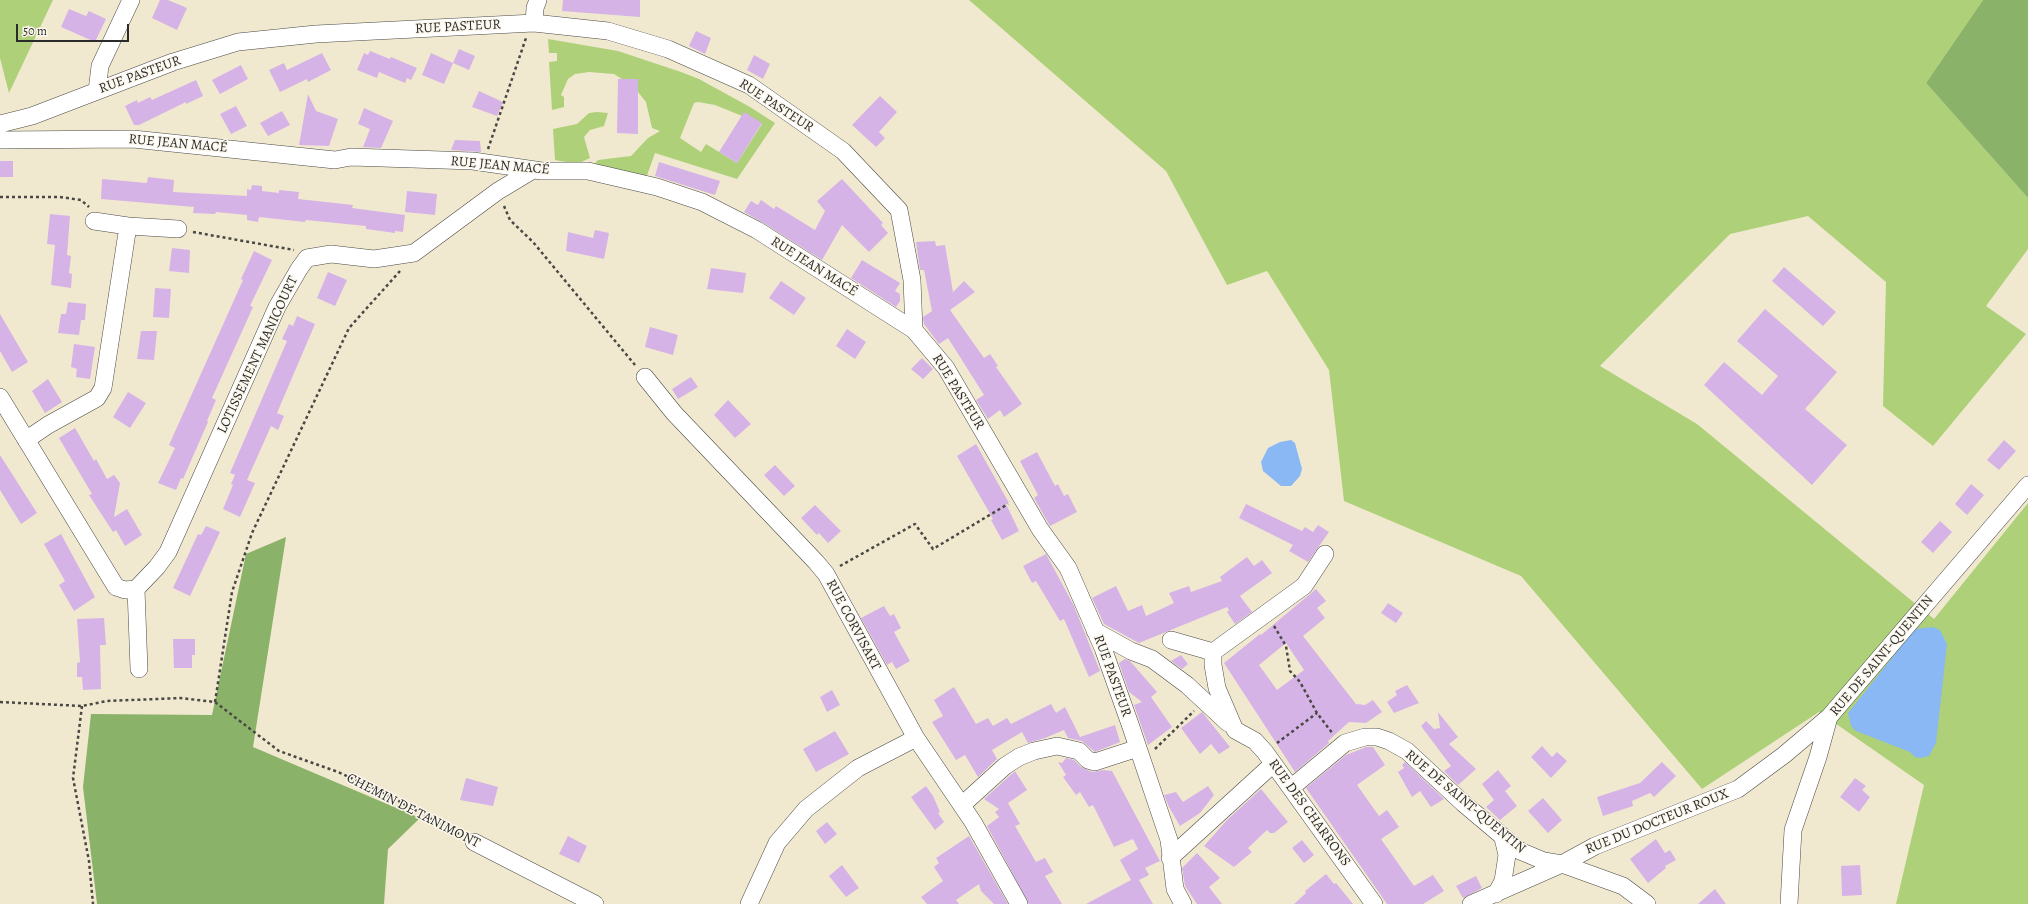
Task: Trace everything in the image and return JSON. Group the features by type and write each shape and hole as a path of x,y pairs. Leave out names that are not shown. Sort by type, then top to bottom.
{"street":[{"path":"97,91 100,66 131,0"},
{"path":"531,23 538,0"},
{"name":"RUE PASTEUR","path":"0,124 32,116 172,62 238,42 316,34 531,23 608,31 668,50 749,86 844,151 899,210 912,280 914,330 946,368 1040,529 1068,568 1095,631 1140,753 1169,840 1175,889 1183,904"},
{"name":"RUE JEAN MACÉ","path":"0,140 133,139 335,160 351,156 483,162 533,170 588,171 657,187 702,202 757,230 914,330"},
{"path":"307,258 331,254 374,259 414,254 498,191 533,170"},
{"path":"92,215 128,226 178,229"},
{"path":"26,440 48,425 97,398 103,388 128,226"},
{"name":"LOTISSEMENT MANICOURT","path":"136,589 157,567 168,552 277,307 299,268 307,258"},
{"name":"RUE CORVISART","path":"645,377 674,413 826,574 916,738 990,849 1019,904"},
{"path":"0,397 116,587 125,590 136,589 139,669"},
{"name":"RUE DE SAINT-QUENTIN","path":"1789,904 1793,830 1818,757 1829,718 2028,485"},
{"path":"1213,652 1268,614 1304,586 1326,554"},
{"name":"RUE DES CHARRONS","path":"1095,631 1131,651 1152,659 1223,716 1235,730 1255,741 1292,787 1374,904"},
{"path":"1171,640 1213,652"},
{"path":"1213,652 1213,665 1217,688 1235,730"},
{"name":"RUE DU DOCTEUR ROUX","path":"1471,904 1562,864 1595,846 1738,789 1784,755 1829,718"},
{"name":"RUE DE SAINT-QUENTIN","path":"1292,787 1345,743 1365,737 1377,737 1389,741 1407,751 1503,838 1529,856 1544,861 1562,864 1623,886 1647,904"},
{"path":"749,904 777,843 806,809 858,768 916,738"},
{"path":"962,805 1005,766 1019,757 1034,751 1057,746 1079,751 1088,760 1095,762 1140,753"},
{"path":"1170,858 1269,758"},
{"path":"1496,894 1503,882 1507,854 1503,838"},
{"name":"CHEMIN DE TANIMONT","path":"474,842 595,904"}],"path":[{"path":"483,162 531,23"},
{"path":"0,197 81,200 92,215"},
{"path":"510,220 533,242 645,377"},
{"path":"178,229 292,249 307,258"},
{"path":"0,702 82,706 107,701 180,698 215,702 232,592 252,533 349,328 414,254"},
{"path":"826,574 915,524 933,549 1021,496"},
{"path":"1268,614 1286,646 1290,671 1300,682 1317,713 1331,732 1345,743"},
{"name":"CHEMIN DE TANIMONT","path":"215,702 279,751 338,772 380,791 474,842"},
{"path":"82,706 73,778 89,861 93,904"},
{"path":"1269,758 1317,713"},
{"path":"1140,753 1154,750 1180,725"}],"green space":[{"path":"0,0 53,0 9,93 0,58"},
{"path":"969,0 1983,0 1926,83 2028,198 2028,249 1986,306 2026,334 1933,446 1883,406 1886,282 1808,216 1730,234 1600,366 1697,424 1934,619 2028,503 2028,904 1896,904 1924,785 1819,712 1702,789 1521,576 1344,501 1329,370 1267,271 1227,285 1166,171"},
{"path":"1983,0 2028,0 2028,198 1926,83"},
{"path":"548,39 618,51 699,79 750,107 775,123 737,179 655,153 646,178 592,167 598,160 631,156 648,138 660,131 652,128 646,102 638,92 638,79 622,79 614,74 589,72 575,74 568,79 561,95 564,97 564,107 552,110 549,62 557,61 557,53 549,53","holes":["698,102 715,105 762,124 737,163 706,144 701,152 680,138 694,103"]},
{"path":"589,113 608,113 604,126 590,130 584,137 590,158 577,164 555,160 553,129 577,124"},
{"path":"286,537 253,747 420,818 388,849 384,904 97,904 83,787 91,714 212,715 246,554"}],"water":[{"path":"1291,440 1295,443 1302,469 1300,476 1291,486 1281,486 1263,471 1261,462 1268,448 1280,442"},
{"path":"1933,627 1940,630 1947,644 1936,743 1929,756 1921,758 1915,757 1910,752 1856,731 1851,726 1848,713 1915,629"}],"building":[{"path":"160,0 168,0 187,8 177,30 152,18"},
{"path":"563,0 640,0 640,17 562,11"},
{"path":"69,9 86,16 89,11 106,19 95,42 61,27"},
{"path":"696,31 711,38 705,54 689,46"},
{"path":"459,49 475,56 469,70 453,63"},
{"path":"370,51 390,59 391,57 417,68 411,80 407,78 405,83 379,72 377,78 357,70 364,53 368,55"},
{"path":"322,53 331,70 308,82 307,79 280,92 269,70 284,63 287,70"},
{"path":"431,53 453,63 444,84 422,75"},
{"path":"754,55 770,64 763,79 747,70"},
{"path":"241,65 248,79 220,94 212,80"},
{"path":"618,79 638,79 638,134 617,133"},
{"path":"196,80 203,96 186,104 186,102 139,125 134,125 125,106 137,100 138,103 150,97 152,100"},
{"path":"479,91 503,102 497,116 472,107"},
{"path":"308,94 316,111 338,119 329,146 299,145"},
{"path":"880,96 897,112 879,132 885,138 876,147 852,125"},
{"path":"236,106 247,126 231,134 220,114"},
{"path":"364,108 393,121 381,148 363,147 370,129 358,124"},
{"path":"282,111 290,125 268,136 260,123"},
{"path":"744,112 762,123 737,163 719,152"},
{"path":"455,140 480,141 481,152 451,150"},
{"path":"0,161 13,161 13,177 0,177"},
{"path":"659,162 720,181 715,195 655,176"},
{"path":"148,177 174,180 173,192 247,196 247,189 251,190 252,185 262,186 262,191 279,193 279,190 299,192 298,199 353,205 352,208 405,215 403,232 395,231 395,233 366,229 366,226 306,220 305,222 259,217 258,222 247,220 247,215 216,212 215,214 193,213 194,207 101,199 102,179 147,183"},
{"path":"842,179 883,223 881,225 888,233 869,252 842,225 822,260 744,212 751,201 758,205 761,200 774,209 776,206 815,230 825,211 817,201"},
{"path":"407,191 437,194 435,215 405,212"},
{"path":"50,214 70,216 67,255 71,256 69,273 72,274 71,288 51,285 55,245 47,244"},
{"path":"595,230 609,233 604,259 566,251 568,232 593,238"},
{"path":"935,241 936,246 945,245 953,292 964,281 975,292 950,310 984,358 990,354 998,366 996,367 1022,404 1004,417 1000,410 988,419 976,400 984,395 948,338 939,344 924,324 923,317 932,311 924,270 920,270 916,242"},
{"path":"172,248 190,250 189,273 169,271"},
{"path":"254,251 272,260 250,306 253,307 212,398 216,400 207,421 208,422 183,479 181,478 176,490 158,483 175,448 169,445 243,280 241,279"},
{"path":"862,260 900,283 895,291 900,294 900,301 896,307 851,278"},
{"path":"1784,267 1836,312 1823,326 1772,281"},
{"path":"711,268 746,273 743,293 707,289"},
{"path":"328,272 347,280 335,306 317,298"},
{"path":"781,281 806,298 794,315 769,298"},
{"path":"155,288 171,289 169,318 153,317"},
{"path":"68,302 86,304 85,320 81,320 79,335 58,333 61,314 66,314"},
{"path":"1765,309 1837,372 1805,409 1847,445 1812,485 1704,385 1724,362 1762,395 1778,376 1737,341"},
{"path":"0,314 28,362 12,372 0,351"},
{"path":"297,316 315,324 277,413 284,416 278,430 271,426 247,480 255,483 240,517 223,509 233,485 231,484 235,475 230,473 287,341 282,339 289,324 293,326"},
{"path":"650,327 678,335 673,355 645,347"},
{"path":"847,329 866,342 855,359 836,346"},
{"path":"141,331 157,331 154,360 137,359"},
{"path":"74,344 95,347 90,379 76,377 77,369 71,367"},
{"path":"922,358 933,369 923,379 911,369"},
{"path":"691,377 698,387 678,399 672,389"},
{"path":"48,379 62,402 45,413 32,391"},
{"path":"128,392 146,403 130,428 113,417"},
{"path":"728,400 751,424 735,438 714,415"},
{"path":"75,428 94,461 96,459 107,479 114,475 120,483 114,517 127,509 142,535 125,546 116,530 113,532 89,495 92,494 59,438"},
{"path":"2004,440 2016,451 1999,470 1987,460"},
{"path":"976,444 1009,503 1006,504 1019,531 1002,540 991,520 993,519 957,456"},
{"path":"1037,452 1055,486 1058,484 1064,496 1068,494 1077,512 1050,526 1034,498 1038,495 1020,461"},
{"path":"0,455 37,513 21,524 0,490"},
{"path":"775,465 795,486 784,496 764,475"},
{"path":"1971,484 1984,495 1967,515 1955,504"},
{"path":"1246,504 1302,531 1305,527 1313,532 1318,525 1329,532 1308,562 1289,551 1293,545 1239,518"},
{"path":"815,505 841,531 828,543 819,533 817,535 801,518"},
{"path":"1940,521 1952,532 1933,553 1921,542"},
{"path":"206,526 220,532 190,596 173,588 198,534 201,535"},
{"path":"61,534 95,597 74,611 59,585 65,581 44,544"},
{"path":"1046,554 1074,606 1100,671 1089,677 1064,619 1060,621 1036,581 1032,583 1023,566"},
{"path":"1247,557 1254,566 1262,560 1272,573 1240,596 1252,612 1235,624 1227,612 1229,610 1227,607 1139,643 1104,624 1092,598 1116,586 1128,611 1142,605 1146,616 1174,603 1169,593 1189,586 1191,592 1222,581 1220,577"},
{"path":"1316,589 1326,601 1317,608 1325,618 1303,636 1356,704 1365,705 1373,700 1382,712 1366,723 1349,722 1328,741 1329,743 1295,772 1224,663 1260,634 1261,635","holes":["1286,643 1304,670 1277,690 1259,665"]},
{"path":"1388,603 1403,613 1396,623 1381,613"},
{"path":"884,606 890,616 894,614 901,628 894,632 910,661 896,669 892,662 887,665 861,618"},
{"path":"104,618 106,645 100,645 101,689 83,690 82,677 77,677 77,663 80,662 77,619"},
{"path":"173,639 195,639 195,655 192,655 192,668 174,668"},
{"path":"1181,655 1188,664 1182,669 1171,661"},
{"path":"1125,659 1130,661 1157,692 1151,697 1172,727 1148,745 1134,705 1142,702 1129,692 1119,663"},
{"path":"1407,685 1419,703 1394,713 1387,702 1397,695 1395,691"},
{"path":"954,687 976,724 988,718 993,726 1007,718 1011,724 1051,704 1056,713 1065,707 1080,737 1115,725 1120,742 1095,752 1082,741 1068,738 1064,730 1028,743 1022,732 992,750 997,759 978,777 965,755 956,760 932,722 943,716 934,700"},
{"path":"832,690 840,705 827,712 820,697"},
{"path":"1202,712 1230,747 1219,754 1211,744 1200,754 1181,728"},
{"path":"1438,712 1458,737 1449,744 1476,769 1458,785 1444,771 1451,766 1421,726 1426,721 1434,729 1440,728"},
{"path":"835,731 849,754 816,772 803,749"},
{"path":"1542,746 1552,757 1557,752 1567,761 1551,778 1531,757"},
{"path":"1366,747 1373,747 1385,765 1357,785 1379,816 1387,810 1399,827 1381,839 1414,886 1433,875 1444,891 1423,904 1387,904 1306,788 1346,755"},
{"path":"1066,758 1074,760 1081,767 1092,772 1103,770 1112,771 1160,861 1145,868 1149,875 1139,880 1153,904 1086,904 1131,880 1120,860 1138,849 1133,839 1114,847 1093,805 1089,807 1080,792 1076,795 1063,777 1066,775 1058,762 1062,763"},
{"path":"1405,762 1444,799 1431,807 1420,791 1412,797 1398,772 1404,768 1402,765"},
{"path":"1662,762 1676,776 1654,797 1650,793 1632,801 1633,806 1603,816 1597,797 1640,783"},
{"path":"1498,770 1511,786 1505,791 1517,806 1500,820 1486,807 1494,800 1482,784"},
{"path":"1015,771 1027,790 1008,803 1020,824 1015,826 1036,862 1045,858 1053,872 1045,876 1062,904 1029,904 987,826 999,817 995,812 999,809 984,799"},
{"path":"466,778 498,787 493,806 460,800"},
{"path":"1855,778 1866,786 1862,790 1870,797 1859,812 1840,797"},
{"path":"926,786 933,796 940,812 938,813 944,822 935,830 911,797"},
{"path":"1208,786 1214,795 1200,813 1180,826 1164,795 1176,792 1183,802"},
{"path":"1261,789 1288,822 1274,833 1270,833 1267,830 1248,848 1252,852 1234,867 1204,846 1227,820"},
{"path":"1543,798 1562,820 1548,833 1528,811"},
{"path":"827,822 837,834 825,844 816,831"},
{"path":"568,836 587,846 579,863 559,854"},
{"path":"969,836 1008,904 994,904 981,891 979,884 956,900 959,904 927,904 921,897 943,881 934,867 939,863 936,858"},
{"path":"1656,839 1665,853 1670,850 1676,860 1665,866 1666,868 1648,883 1630,859"},
{"path":"1302,840 1314,855 1304,863 1292,848"},
{"path":"1197,853 1220,878 1209,887 1222,904 1197,904 1185,886 1182,868"},
{"path":"842,865 859,888 846,897 829,876"},
{"path":"1860,865 1862,895 1842,896 1841,866"},
{"path":"1326,874 1334,884 1336,883 1353,904 1294,904 1306,893 1305,891"},
{"path":"1476,876 1482,888 1463,898 1456,886"},
{"path":"1715,889 1726,904 1698,904"}]}
